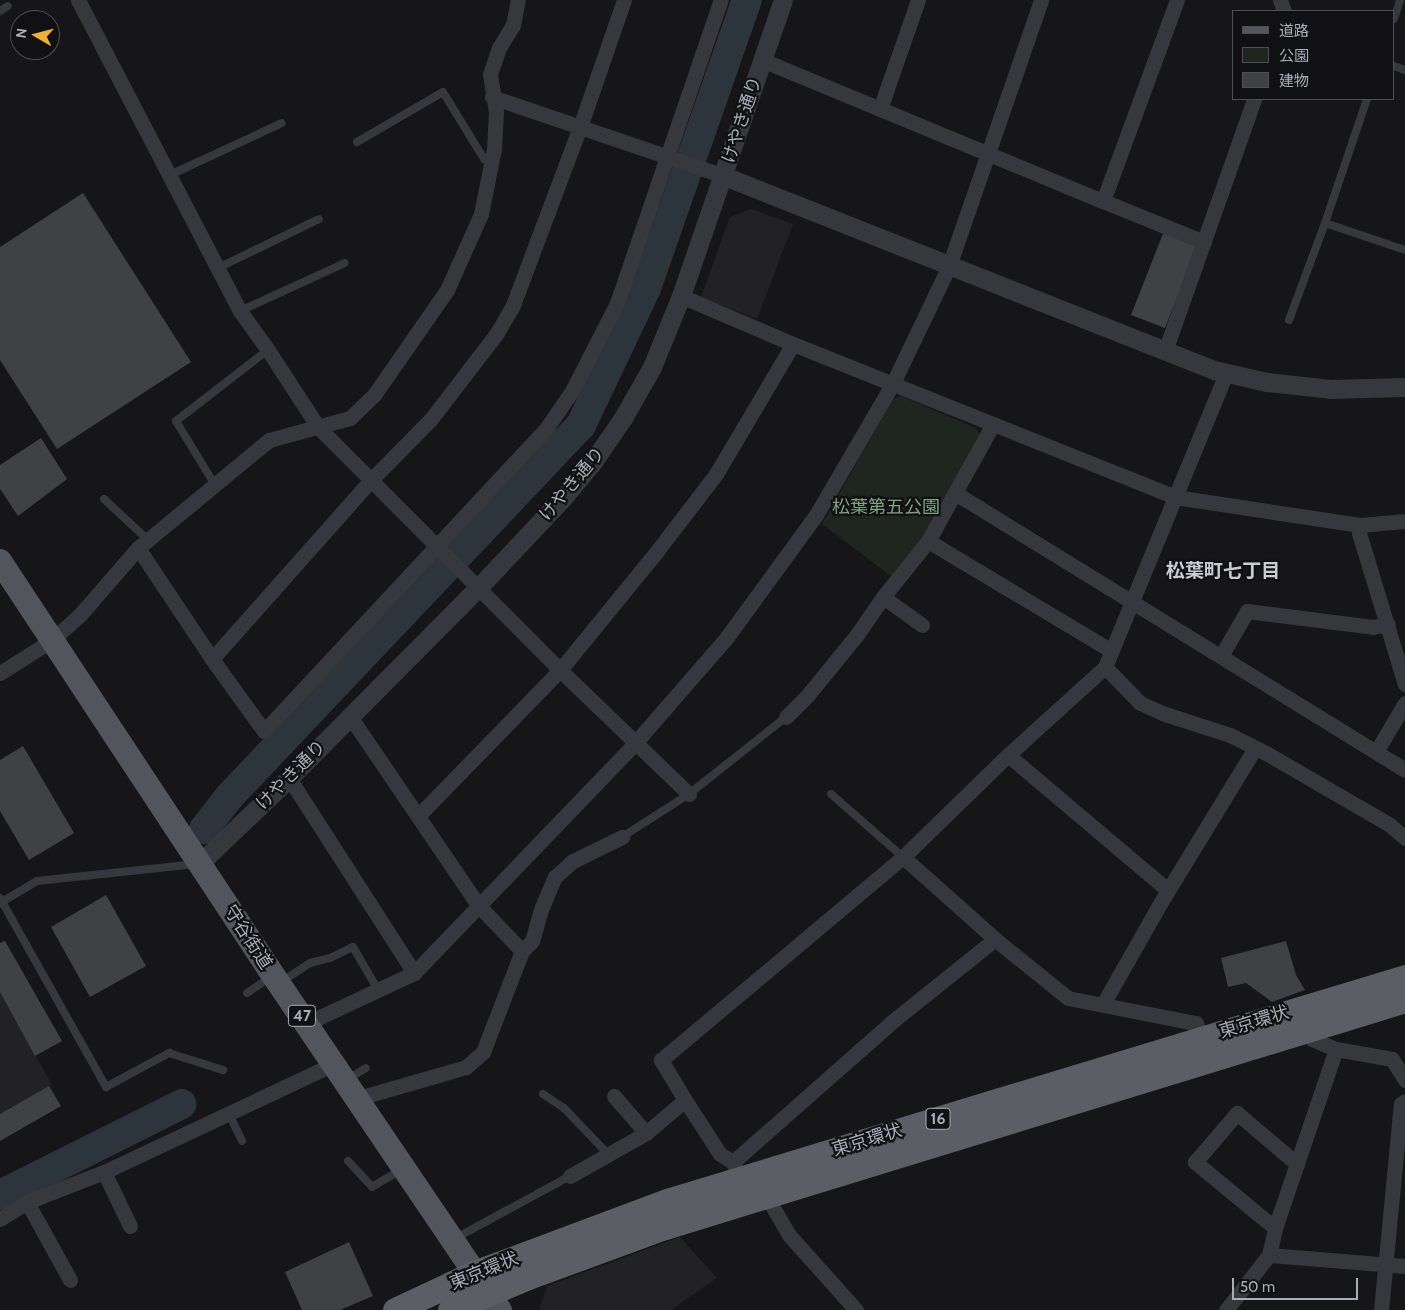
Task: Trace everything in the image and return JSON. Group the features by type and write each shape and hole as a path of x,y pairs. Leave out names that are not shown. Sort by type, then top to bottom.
{"highway":[{"name":"東京環状","path":"394,1310 474,1273 667,1201 736,1170 1202,1038 1405,976"},
{"name":"東京環状","path":"450,1310 494,1302 528,1276 665,1227 1405,1000"}],"main road":[{"name":"守谷街道","path":"0,560 276,979 494,1302"}],"street":[{"path":"78,0 240,311 318,427 560,670 689,794"},
{"path":"0,673 52,640 79,616 143,544 269,440 350,418 374,395 447,290 481,214 494,149 496,112 492,97 490,74 499,48 513,25 518,0"},
{"path":"212,659 370,480 431,419 497,333 513,305 580,126 624,0"},
{"path":"143,544 212,659 264,731 548,426 572,391 617,303 671,156 721,0"},
{"name":"けやき通り","path":"200,863 478,588 562,499 592,462 623,418 652,367 681,296 717,173 762,60 783,0"},
{"path":"880,109 918,0"},
{"path":"308,1025 320,1017 414,974 635,743 727,637 816,515 893,383 949,266 1041,0"},
{"path":"1103,201 1177,0"},
{"path":"762,60 1204,242"},
{"path":"492,97 717,173 1165,351 1226,373 1267,382 1330,389 1405,387"},
{"path":"1165,351 1254,100"},
{"path":"681,296 793,344 1175,496 1360,525 1405,521"},
{"path":"418,816 560,670 658,551 716,474 793,344"},
{"path":"995,939 894,1020 736,1170 720,1154 660,1060 903,857 1008,755 1105,667 1226,373"},
{"path":"786,717 807,696 856,636 883,597 928,541 993,424"},
{"path":"954,493 1405,770"},
{"path":"1360,525 1359,533 1405,684"},
{"path":"928,541 1112,651"},
{"path":"883,597 922,625"},
{"path":"1221,656 1247,611 1373,627 1388,624"},
{"path":"1105,667 1140,703 1162,713 1230,735 1390,826 1405,838"},
{"path":"1376,752 1405,702"},
{"path":"349,715 478,906 522,951"},
{"path":"1103,1004 1168,890 1255,748"},
{"path":"1008,755 1168,890"},
{"path":"288,778 414,974"},
{"path":"358,1102 369,1095 466,1067 490,1045 522,951 532,941 542,906 555,877 573,861 622,837"},
{"path":"903,857 995,939 1068,998 1196,1023 1202,1038"},
{"path":"1307,1030 1312,1038 1336,1049 1392,1059 1405,1080"},
{"path":"1226,1310 1269,1255 1275,1228 1336,1049"},
{"path":"0,1219 27,1202 104,1172 229,1114 339,1072"},
{"path":"614,1096 646,1133"},
{"path":"570,1176 646,1133 685,1100"},
{"path":"1381,1310 1401,1104 1405,1101"},
{"path":"1275,1228 1195,1162 1237,1113 1297,1164"},
{"path":"104,1172 130,1226"},
{"path":"766,1195 790,1235 856,1310"},
{"path":"27,1202 70,1280"},
{"path":"1269,1255 1405,1266"}],"lane":[{"path":"1395,16 1400,0"},
{"path":"0,11 8,6"},
{"path":"357,142 443,92 484,159 492,160"},
{"path":"1289,320 1325,223 1367,100"},
{"path":"170,175 282,123"},
{"path":"218,268 319,219"},
{"path":"1325,223 1405,250"},
{"path":"240,311 345,263"},
{"path":"215,484 176,421 268,350"},
{"path":"104,499 143,544"},
{"path":"622,837 689,794 786,717"},
{"path":"831,794 903,857"},
{"path":"200,863 37,881 1,901 106,1086 169,1053 223,1070"},
{"path":"247,993 310,963 330,958 352,947 378,990"},
{"path":"339,1072 366,1068"},
{"path":"543,1094 564,1108 608,1154"},
{"path":"229,1114 242,1141"},
{"path":"348,1161 372,1187 404,1168"},
{"path":"452,1240 570,1176"}],"shaded area":[{"path":"751,209 793,224 757,319 701,297 730,217"},
{"path":"0,992 52,1085 0,1114"},
{"path":"680,1237 717,1278 671,1310 539,1310 547,1286"}],"green space":[{"name":"松葉第五公園","path":"901,396 976,428 981,435 920,543 892,577 822,524 893,399"}],"building":[{"path":"83,193 191,362 57,449 0,360 0,247"},
{"path":"1164,231 1198,244 1165,328 1131,315"},
{"path":"41,438 67,479 18,516 0,489 0,465"},
{"path":"23,746 74,833 29,860 0,811 0,760"},
{"path":"106,895 146,966 90,997 51,927"},
{"path":"5,941 62,1041 35,1056 0,992 0,943"},
{"path":"1286,941 1296,975 1305,990 1272,1002 1246,983 1228,987 1221,958"},
{"path":"49,1086 61,1106 0,1141 0,1114"},
{"path":"349,1242 373,1296 340,1310 302,1310 285,1272"}],"waterway":[{"path":"204,829 229,797 581,425 646,288 747,0"},
{"path":"0,1195 182,1104"}],"district":[{"name":"松葉町七丁目","path":"1223,571"}]}
